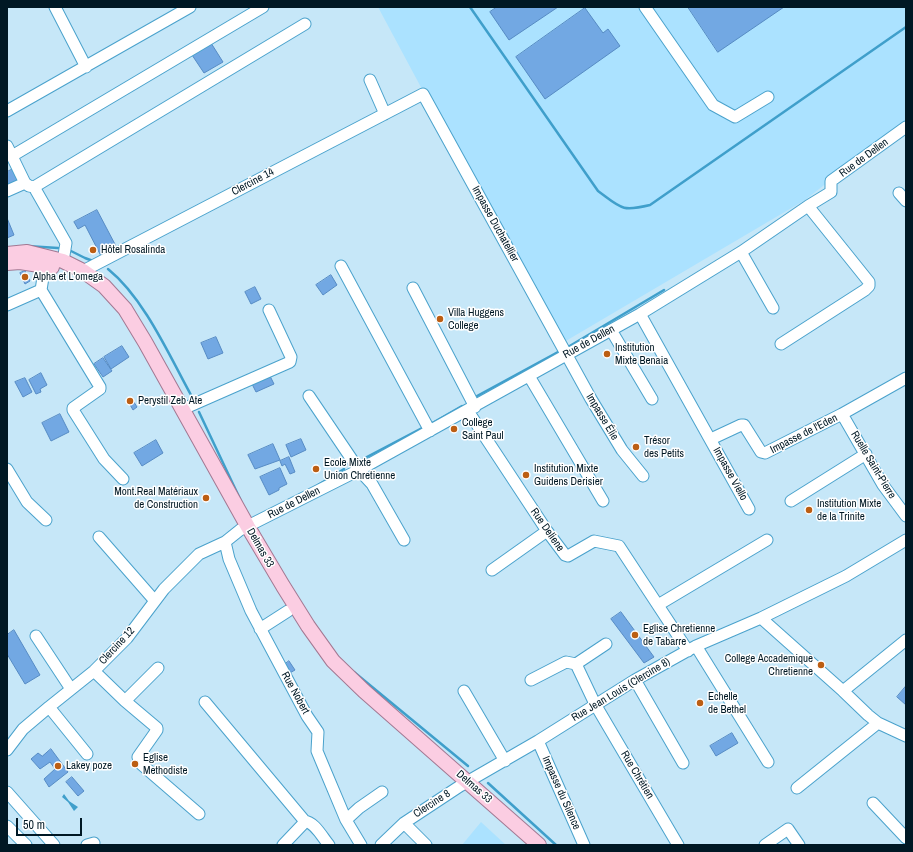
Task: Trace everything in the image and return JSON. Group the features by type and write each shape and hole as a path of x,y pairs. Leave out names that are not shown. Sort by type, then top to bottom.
{"main road":[{"name":"Delmas 33","path":"7,254 27,252 63,261 83,271 104,286 125,309 146,342 183,409 288,611 300,631 326,665 376,714 540,845"},
{"name":"Delmas 33","path":"7,263 20,262 57,268 77,278 97,292 118,314 244,528 308,626 333,660 526,845"}],"street":[{"path":"55,7 86,67"},
{"path":"7,111 190,7"},
{"path":"63,261 66,243 9,151 263,7"},
{"path":"645,7 713,106 735,117 768,97"},
{"path":"7,191 29,185 305,24"},
{"path":"370,80 385,114"},
{"name":"Clercine 14","path":"83,271 423,94"},
{"name":"Impasse Duchatellier","path":"423,94 566,354"},
{"name":"Rue de Dellen","path":"224,542 244,528 359,470 640,314 741,252 831,192 831,181 906,127"},
{"path":"782,344 866,290 869,286 869,282 808,206"},
{"path":"741,252 773,308"},
{"path":"45,265 41,290 100,387 100,389 73,408 73,410 104,459 123,478"},
{"path":"341,266 430,431"},
{"name":"Rue Deliene","path":"413,288 471,409 547,531 566,556 594,541 618,546 658,605 692,648 768,762"},
{"path":"7,305 41,290"},
{"path":"183,409 290,362 292,357 269,310"},
{"path":"640,314 711,439"},
{"path":"611,330 652,399"},
{"name":"Impasse Élie","path":"566,354 622,450 643,476"},
{"path":"529,376 603,501"},
{"name":"Impasse de l'Eden","path":"711,439 744,425 761,452 765,454 842,414 906,378"},
{"path":"309,396 359,470 372,484 404,540"},
{"name":"Ruelle Saint-Pierre","path":"842,414 883,485 906,516"},
{"name":"Impasse Viello","path":"711,439 749,509"},
{"path":"790,501 866,454"},
{"path":"7,469 26,502 46,520"},
{"path":"492,570 547,531"},
{"path":"99,537 155,601"},
{"path":"658,605 767,540"},
{"name":"Rue Jean Louis (Clercine 8)","path":"464,784 538,742 595,704 692,648 761,618 846,576 906,540"},
{"name":"Clercine 12","path":"7,750 23,729 94,671 127,638 164,589 199,554 224,542"},
{"name":"Rue Nobert","path":"224,542 229,559 260,629 307,716 318,732 317,751 346,820 361,845"},
{"path":"260,629 288,611"},
{"path":"761,618 868,715 878,723 906,736"},
{"path":"36,636 71,689"},
{"path":"843,692 906,640"},
{"path":"531,680 566,662 576,664 606,644"},
{"name":"Rue Chrétien","path":"576,664 595,704 678,845"},
{"path":"125,701 158,668"},
{"path":"94,671 125,701 157,728 138,757 138,761 199,814"},
{"path":"635,680 683,763"},
{"path":"464,691 505,761"},
{"path":"205,702 304,821 308,821 313,824 329,845"},
{"path":"49,707 87,754"},
{"path":"797,788 878,723"},
{"name":"Impasse du Silence","path":"538,742 584,845"},
{"name":"Clercine 8","path":"381,845 404,823 464,784"},
{"path":"7,792 54,845"},
{"path":"346,820 359,808 382,792"},
{"path":"873,802 906,838"},
{"path":"283,845 303,824 304,821"},
{"path":"404,823 426,845"},
{"path":"7,826 26,845"},
{"path":"765,845 788,829 799,845"}],"shaded area":[{"path":"378,7 906,7 906,121 805,200 559,345"},
{"path":"64,794 69,801 78,807 74,811 68,802 62,797"},
{"path":"481,822 506,845 462,845"}],"building":[{"path":"497,7 558,7 509,40 490,12"},
{"path":"688,7 784,7 718,52"},
{"path":"585,8 603,33 608,29 620,46 545,99 516,57"},
{"path":"211,43 223,62 204,73 192,55"},
{"path":"15,168 20,179 7,185 7,172"},
{"path":"97,210 117,248 101,256 85,225 78,229 74,222"},
{"path":"7,218 14,235 7,238"},
{"name":"Alpha et L'omega","path":"25,271 30,281 25,284 20,273"},
{"path":"331,275 337,285 323,295 316,285"},
{"path":"255,287 261,299 251,304 245,292"},
{"path":"216,337 223,353 208,359 201,343"},
{"path":"122,346 129,357 111,369 104,357"},
{"path":"103,358 112,371 103,377 94,364"},
{"path":"41,373 47,385 40,389 41,392 36,394 29,380"},
{"path":"270,376 274,384 256,392 252,384"},
{"path":"25,378 32,392 23,397 15,382"},
{"path":"132,399 137,407 133,410 128,401"},
{"path":"60,414 69,432 51,441 42,423"},
{"path":"301,439 306,450 291,457 286,445"},
{"path":"156,440 163,453 142,466 134,453"},
{"path":"273,444 280,460 255,469 248,455"},
{"path":"289,457 295,472 290,474 285,464 282,466 280,461"},
{"path":"280,468 287,484 269,495 260,477"},
{"path":"621,612 654,657 644,663 611,619"},
{"path":"14,630 40,675 25,684 7,654 7,635"},
{"path":"289,661 295,670 288,674 283,666"},
{"path":"906,686 906,705 897,697"},
{"path":"732,733 738,743 716,756 710,746"},
{"name":"Lakey poze","path":"51,749 68,772 49,787 44,779 55,769 50,762 40,769 31,759 38,753 42,756"},
{"path":"72,777 84,791 78,796 66,782"}],"waterway":[{"path":"470,7 598,191 617,205 627,208 650,205 906,27"},
{"path":"27,246 58,248"},
{"path":"71,251 93,261"},
{"path":"108,269 121,281 144,311 165,345 191,395"},
{"path":"568,347 664,290"},
{"path":"477,396 558,352"},
{"path":"429,425 462,406"},
{"path":"199,412 241,501"},
{"path":"363,459 424,427"},
{"path":"318,485 344,469"},
{"path":"354,672 468,766"},
{"path":"488,783 556,845"}],"place":[{"name":"Hôtel Rosalinda","path":"93,250"},
{"name":"Alpha et L'omega","path":"25,277"},
{"name":"Villa Huggens College","path":"440,319"},
{"name":"Institution Mixte Benaia","path":"607,354"},
{"name":"Perystil Zeb Ate","path":"130,401"},
{"name":"College Saint Paul","path":"454,429"},
{"name":"Trésor des Petits","path":"636,447"},
{"name":"Ecole Mixte Union Chretienne","path":"316,469"},
{"name":"Institution Mixte Guidens Derisier","path":"526,475"},
{"name":"Mont.Real Matériaux de Construction","path":"206,498"},
{"name":"Institution Mixte de la Trinite","path":"809,510"},
{"name":"Eglise Chretienne de Tabarre","path":"635,635"},
{"name":"College Accademique Chretienne","path":"821,665"},
{"name":"Echelle de Bethel","path":"700,703"},
{"name":"Eglise Methodiste","path":"135,764"},
{"name":"Lakey poze","path":"58,766"}]}
